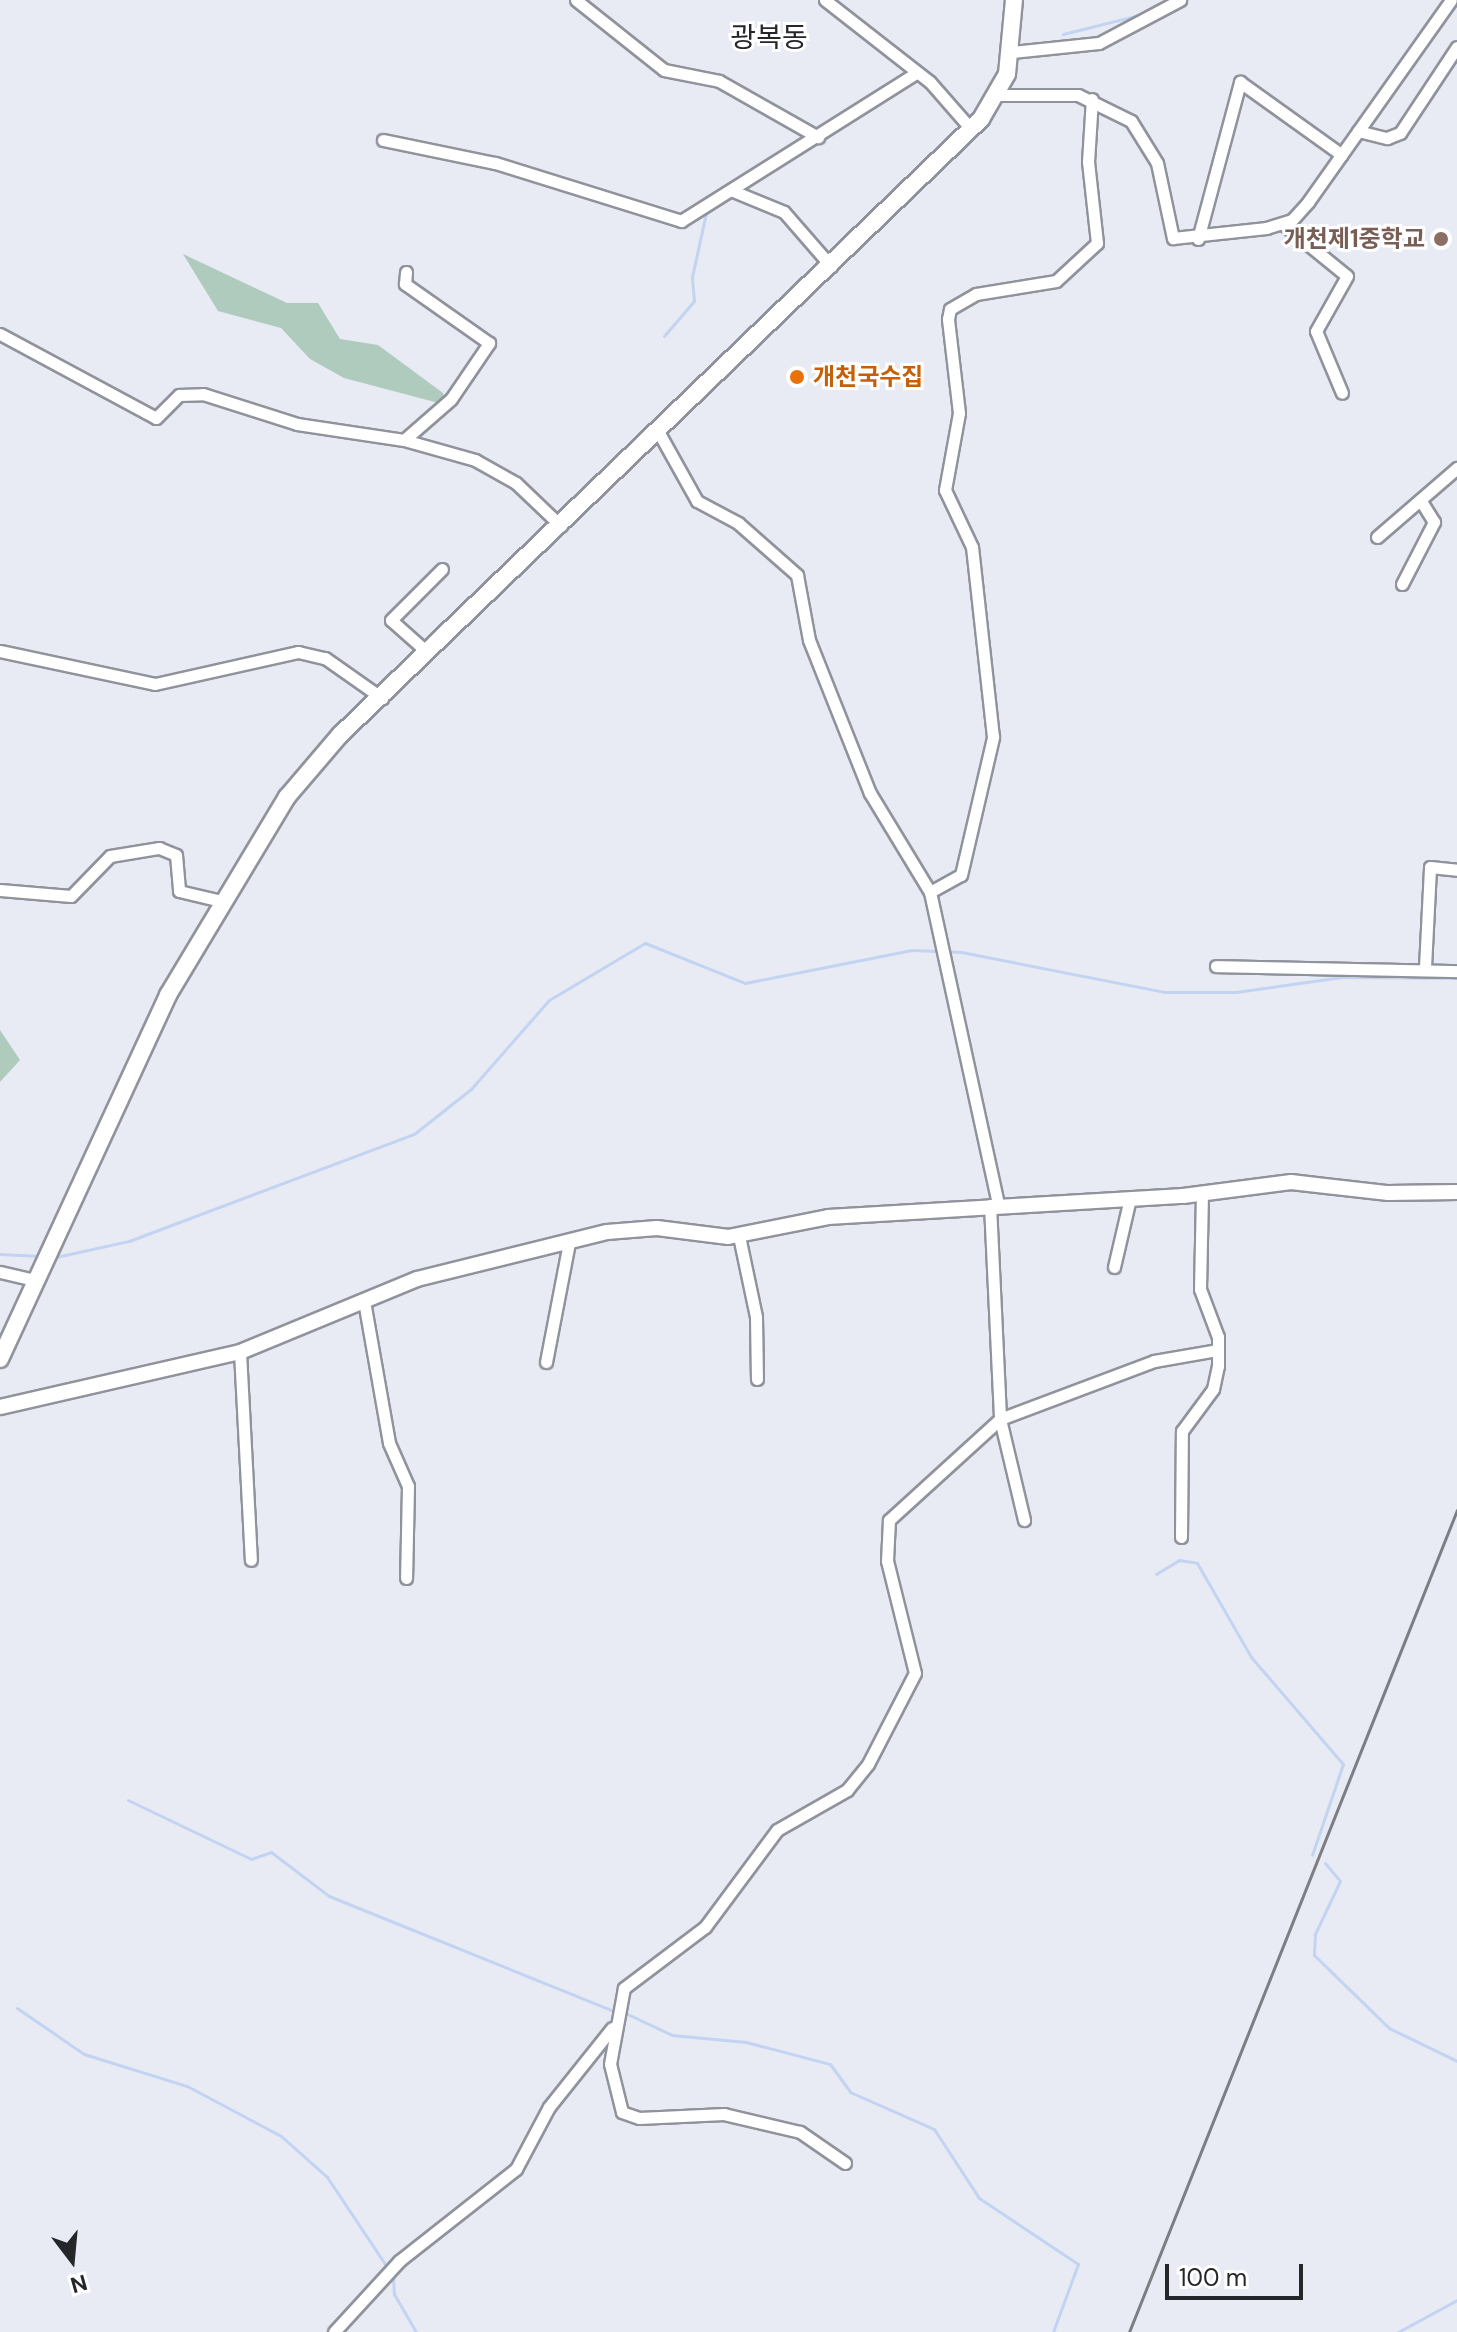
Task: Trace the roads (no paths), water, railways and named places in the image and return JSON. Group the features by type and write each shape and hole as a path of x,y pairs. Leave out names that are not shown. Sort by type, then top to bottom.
{"main road":[{"path":"0,1359 146,1040 221,901 301,780 427,652 659,433 971,129 998,95 1012,52 1014,0"}],"street":[{"path":"576,0 664,70 719,81 818,137"},
{"path":"825,0 916,73 971,129"},
{"path":"1012,52 1099,43 1180,0"},
{"path":"998,95 1092,99 1147,140 1167,234 1198,239 1283,224 1342,155 1451,0"},
{"path":"1358,131 1387,138 1400,133 1457,47"},
{"path":"383,140 482,160 681,221 818,137 844,112 916,73"},
{"path":"1198,239 1240,82 1342,155"},
{"path":"930,892 961,875 993,737 972,547 945,490 959,413 948,319 958,302 990,290 1056,281 1097,243 1088,162 1092,99"},
{"path":"732,191 756,195 784,212 831,266"},
{"path":"1283,224 1347,276 1316,331 1342,393"},
{"path":"404,440 451,399 489,343 405,284 406,272"},
{"path":"0,334 156,418 179,395 203,394 330,432 404,440 502,473 561,526"},
{"path":"659,433 697,501 738,523 797,575 809,640 870,793 930,892 994,1204 1000,1419 1024,1520"},
{"path":"1377,537 1457,468"},
{"path":"1402,584 1434,522 1420,500"},
{"path":"427,652 391,620 442,569"},
{"path":"0,651 155,684 298,652 325,658 382,698"},
{"path":"0,890 71,896 110,856 159,848 176,855 179,891 221,901"},
{"path":"1425,967 1430,867 1457,870"},
{"path":"1216,966 1425,967 1457,971"},
{"path":"0,1407 240,1352 427,1276 640,1228 739,1236 828,1217 994,1204 1202,1195 1291,1182 1388,1193 1457,1192"},
{"path":"1181,1537 1182,1431 1213,1389 1218,1350 1200,1289 1202,1195"},
{"path":"1114,1267 1130,1198"},
{"path":"739,1236 756,1317 757,1379"},
{"path":"546,1362 569,1243"},
{"path":"0,1272 39,1275"},
{"path":"364,1301 387,1434 408,1486 406,1578"},
{"path":"845,2163 800,2132 724,2114 630,2117 610,2083 613,2028 624,1988 638,1971 705,1927 777,1830 847,1790 863,1771 915,1673 887,1561 887,1525 1000,1419 1154,1361 1218,1350"},
{"path":"240,1352 251,1560"},
{"path":"334,2332 399,2261 516,2169 549,2107 613,2028"}],"waterway":[{"path":"1145,12 1163,3"},
{"path":"1063,34 1139,15"},
{"path":"775,168 819,139"},
{"path":"664,336 694,301 692,277 706,213 733,196"},
{"path":"56,1257 129,1241 414,1134 471,1089 549,1000 645,943 745,983 912,950 961,952 1164,992 1236,992 1342,977 1457,978"},
{"path":"0,1254 40,1256"},
{"path":"1156,1574 1179,1560 1197,1563 1251,1657 1343,1764 1312,1855"},
{"path":"128,1800 251,1859 271,1852 329,1896 611,2010"},
{"path":"1325,1863 1340,1881 1315,1934 1314,1955 1389,2028 1457,2061"},
{"path":"17,2008 84,2054 187,2086 281,2136 327,2177 387,2267"},
{"path":"623,2012 672,2035 746,2042 830,2064 850,2092 934,2129 979,2198 1078,2264 1053,2332"},
{"path":"393,2276 394,2294 416,2332"},
{"path":"1398,2332 1457,2300"}],"railway":[{"path":"1129,2332 1457,1510"}],"place":[{"name":"개천제1중학교","path":"1441,239"},
{"name":"개천국수집","path":"797,377"}],"district":[{"name":"광복동","path":"769,38"}]}
